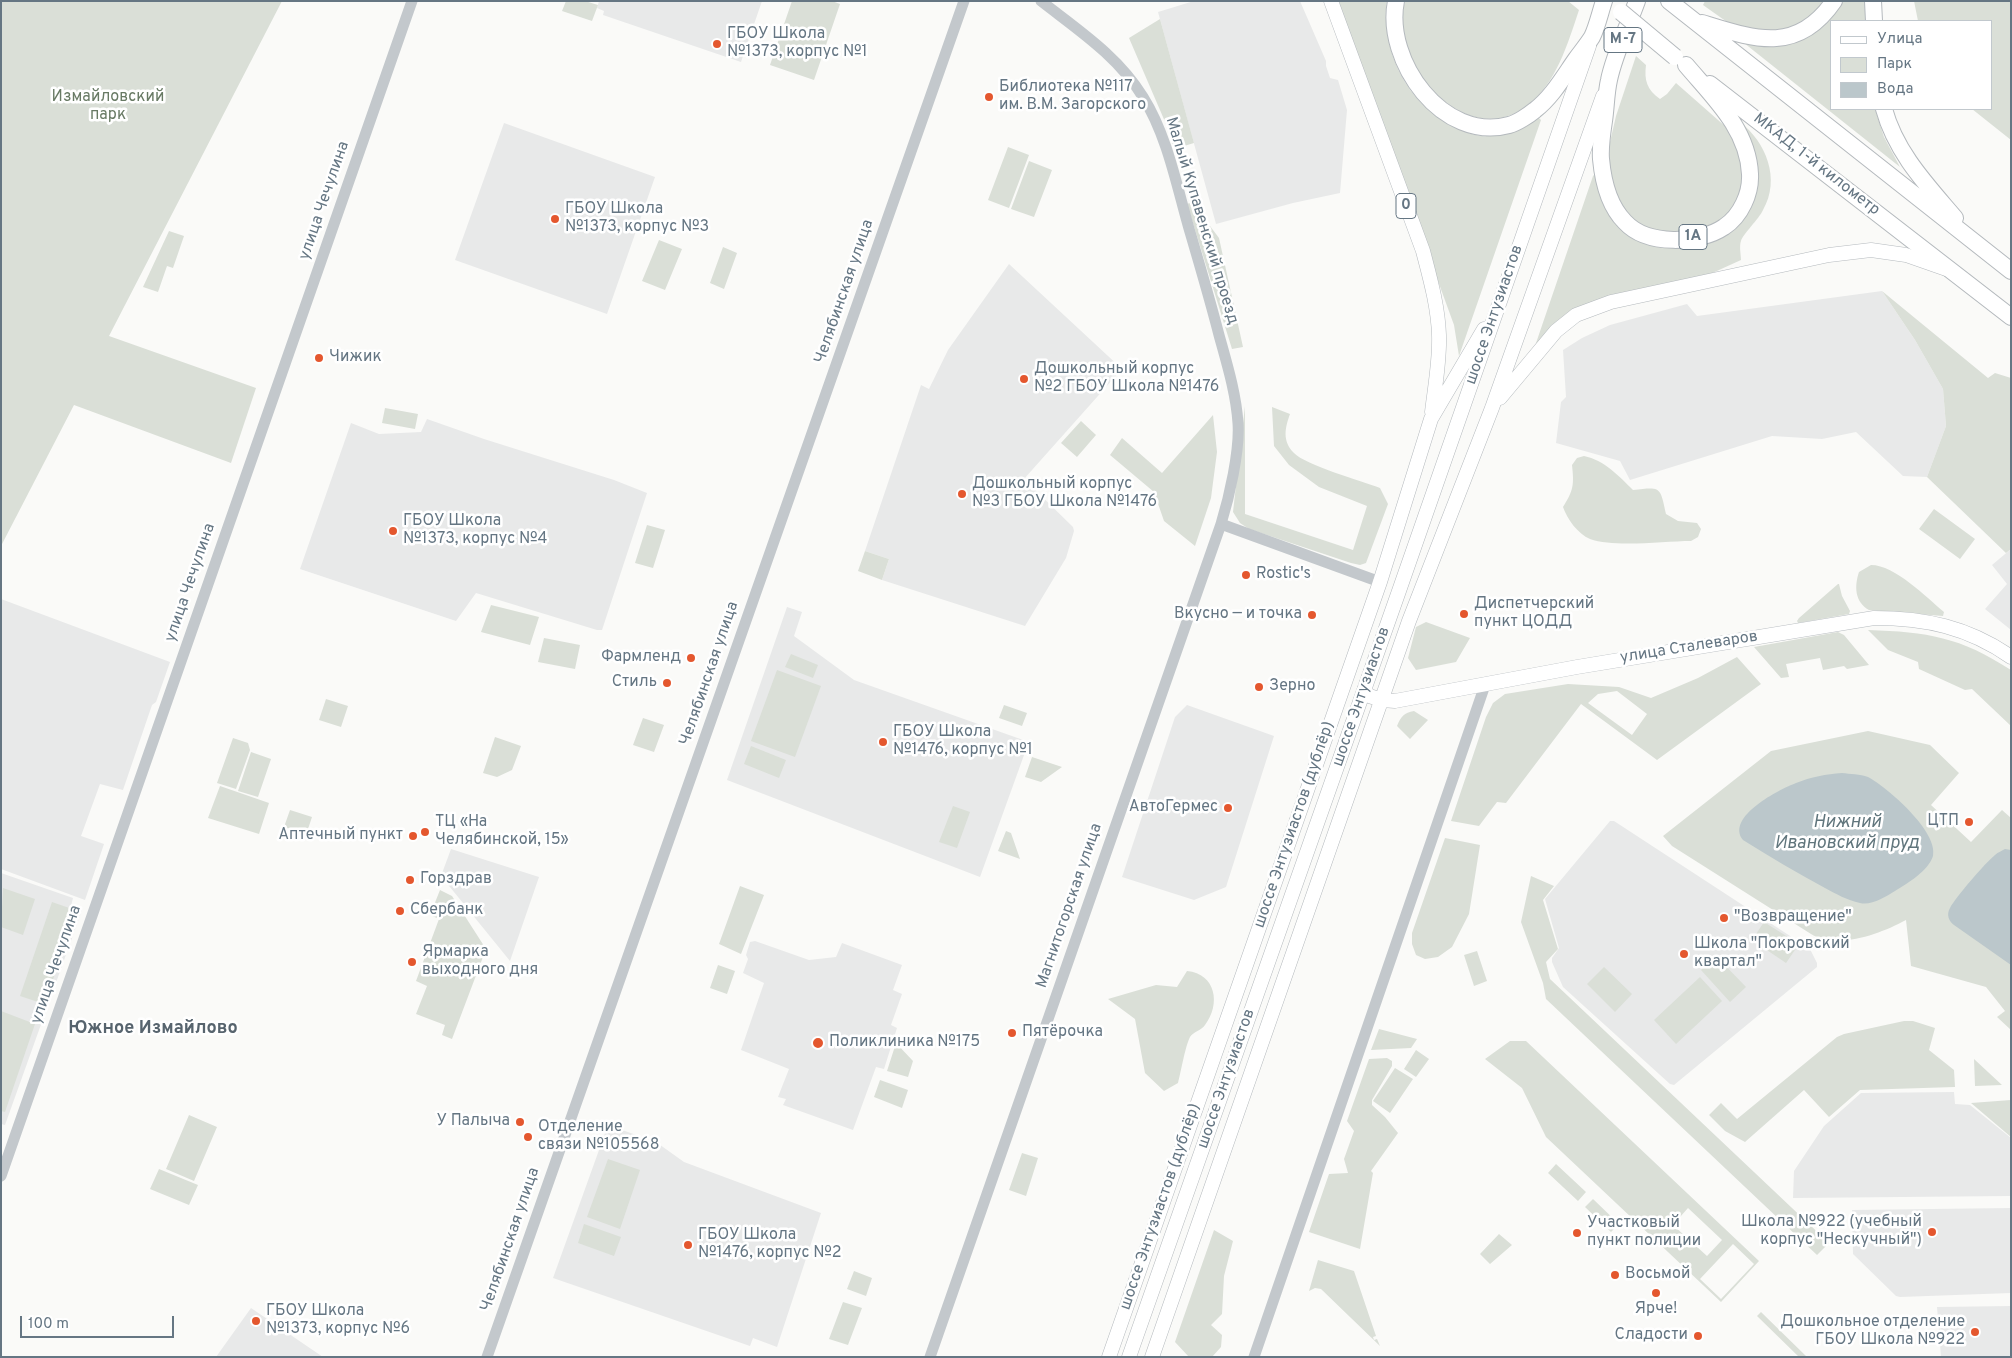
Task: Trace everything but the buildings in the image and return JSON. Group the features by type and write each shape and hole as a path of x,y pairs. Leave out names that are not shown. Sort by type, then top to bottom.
{"highway":[{"path":"1396,1 1394,10 1395,35 1403,60 1413,81 1427,97 1446,113 1464,122 1489,128 1510,125 1536,110 1592,37"},
{"name":"М-7","path":"1592,37 1606,1"},
{"name":"МКАД, 1-й километр","path":"1606,1 1680,61 2011,317"},
{"name":"М-7","path":"1609,79 1637,1"},
{"path":"1669,1 2011,271"},
{"path":"1691,18 1752,38 1777,38 1792,36 1809,28 1822,17 1834,1"},
{"path":"1873,1 1874,20"},
{"name":"1A","path":"1609,79 1601,157 1607,191 1625,222 1650,238 1664,240 1684,239 1710,233 1724,227 1734,219 1743,205 1750,176 1743,142 1736,127 1724,109 1680,61"},
{"path":"1884,110 1888,124 1911,166 1984,250"}],"main road":[{"name":"0","path":"1331,1 1431,280 1439,335 1431,419"},
{"name":"шоссе Энтузиастов","path":"1129,1357 1592,37"},
{"name":"шоссе Энтузиастов","path":"1152,1357 1409,621 1492,408 1609,79"},
{"path":"1492,408 1556,331 1576,314 1611,302 1829,255 1871,250 1906,255 1956,273"},
{"name":"шоссе Энтузиастов (дублёр)","path":"1109,1357 1380,582 1431,419 1500,302"},
{"name":"улица Сталеваров","path":"1362,694 1382,700 1396,701 1577,667 1874,618 1922,621 1957,629 1980,638 2011,657"}],"street":[{"name":"улица Чечулина","path":"1,1176 412,1"},
{"name":"Челябинская улица","path":"487,1357 964,1"},
{"name":"Малый Купавенский проезд","path":"1041,1 1119,65 1143,97 1162,139 1199,262 1230,378 1238,425 1235,465"},
{"name":"Магнитогорская улица","path":"930,1357 1221,524 1235,465"},
{"path":"1221,524 1380,582"},
{"path":"1254,1357 1485,685"}],"shaded area":[{"name":"ГБОУ Школа №1373, корпус №1","path":"599,1 762,1 741,62 603,15 604,11 597,8"},
{"path":"1194,1 1300,1 1326,61 1330,78 1338,80 1347,110 1340,193 1293,203 1216,224 1158,12"},
{"name":"ГБОУ Школа №1373, корпус №3","path":"504,123 655,177 607,314 455,260"},
{"path":"1009,264 1122,369 1024,479 1073,527 1074,531 1066,558 1025,626 882,580 889,559 865,551 921,385 929,389 948,350"},
{"path":"1882,291 1915,340 1943,389 1946,426 1927,477 1903,476 1856,432 1822,439 1772,436 1630,480 1620,461 1556,443 1561,402 1566,397 1563,350 1582,338 1610,325 1687,304 1697,316"},
{"path":"427,419 614,480 647,493 602,630 476,593 456,621 300,569 351,423 379,434 421,432"},
{"path":"2011,549 2011,630 1985,609 2007,584 1992,565"},
{"path":"1,599 170,662 156,702 152,705 123,790 100,784 81,836 104,844 85,900 1,869"},
{"name":"ГБОУ Школа №1476, корпус №1","path":"787,607 802,612 794,636 854,680 1026,741 1028,744 980,877 727,780"},
{"path":"1187,705 1274,736 1226,887 1194,900 1122,877 1175,717"},
{"name":"Школа \"Покровский квартал\"","path":"1610,821 1614,821 1810,949 1817,963 1817,967 1674,1085 1670,1084 1563,987 1552,962 1552,958 1559,948 1545,899"},
{"path":"451,849 539,877 510,961 441,876"},
{"path":"1,873 73,898 71,906 82,910 5,1125 1,1124"},
{"name":"Поликлиника №175","path":"755,941 809,960 836,957 842,943 902,965 893,990 902,994 891,1025 897,1028 884,1069 876,1067 853,1130 783,1105 786,1099 778,1097 789,1069 741,1050 764,983 743,973 748,959 746,955 750,942"},
{"path":"1954,1092 1955,1104 1970,1105 2011,1138 2011,1196 1793,1198 1794,1171 1824,1126 1861,1093"},
{"name":"ГБОУ Школа №1476, корпус №2","path":"608,1125 656,1142 684,1162 821,1213 777,1347 753,1338 750,1346 553,1278"},
{"name":"Школа №922 (учебный корпус \"Нескучный\")","path":"2011,1208 2011,1293 1900,1297 1896,1296 1853,1254 1852,1210"},
{"name":"Дошкольное отделение ГБОУ Школа №922","path":"2011,1306 2011,1357 1941,1357 1937,1307"},
{"name":"ГБОУ Школа №1373, корпус №6","path":"251,1308 323,1357 216,1357"}],"green space":[{"name":"Измайловский парк","path":"1,1 282,1 109,336 256,388 231,463 74,405 1,546"},
{"path":"566,1 585,1 598,5 592,21 562,11"},
{"path":"792,1 832,1 840,4 814,80 770,65"},
{"path":"1336,1 1387,1 1387,32 1395,63 1410,90 1420,102 1444,121 1466,132 1484,136 1495,136 1521,128 1538,117 1541,120 1459,356 1454,325"},
{"path":"1405,1 1568,1 1579,10 1560,62 1537,97 1527,106 1503,117 1480,118 1457,110 1437,94 1420,74 1409,50 1403,25"},
{"path":"1705,1 1827,1 1817,14 1789,31 1757,34 1727,22 1703,5"},
{"path":"1839,1 1868,1 1869,20 1830,20 1830,110 1875,110 1884,137 1900,167 1739,39 1770,44"},
{"path":"1914,1 2011,1 2011,140 1973,110 1992,110 1992,20 1918,20"},
{"path":"1160,19 1194,143 1174,149 1169,131 1129,38"},
{"path":"1636,56 1646,65 1647,84 1656,96 1660,99 1676,83 1726,127 1739,146 1745,181 1731,213 1712,227 1678,235 1643,229 1615,200 1607,155 1616,116"},
{"path":"1740,122 1749,130 1763,150 1768,162 1771,186 1763,210 1741,241 1741,260 1708,275 1608,299 1535,346 1593,176 1595,174 1613,216 1679,245 1747,210"},
{"path":"1008,147 1029,155 1009,208 988,200"},
{"path":"1029,161 1052,170 1034,217 1011,209"},
{"path":"1192,202 1219,238 1243,347 1232,349 1187,204"},
{"path":"169,231 184,236 173,268 167,266 158,292 143,287"},
{"path":"659,240 682,249 665,290 642,281"},
{"path":"723,247 737,253 724,289 710,283"},
{"path":"1882,291 1988,378 1995,373 2011,378 2011,549 2006,553 1927,477 1946,426 1943,389 1915,340"},
{"path":"1245,406 1245,514 1353,550 1367,506 1319,487 1289,465 1274,446 1272,407 1290,414 1286,429 1286,439 1290,448 1300,458 1321,468 1380,488 1388,504 1366,563 1360,565 1351,563 1249,529 1240,523 1233,512"},
{"path":"385,408 418,414 415,429 382,423"},
{"path":"1213,415 1217,452 1211,498 1195,546 1164,521 1154,492 1110,455 1122,438 1162,473"},
{"path":"1081,421 1096,435 1077,457 1061,443"},
{"path":"1584,456 1605,465 1633,490 1658,490 1666,514 1678,521 1697,523 1701,529 1698,537 1691,541 1626,544 1600,542 1581,534 1567,516 1563,507 1572,487 1572,465 1577,458"},
{"path":"1934,509 1975,539 1960,559 1919,529"},
{"path":"647,525 665,530 653,568 635,563"},
{"path":"865,551 889,559 882,580 858,571"},
{"path":"1871,565 1890,570 1910,583 1944,612 1943,616 1869,610 1864,607 1858,598 1856,583 1859,572"},
{"path":"1838,584 1850,611 1849,614 1798,623 1799,618"},
{"path":"491,605 539,617 530,645 481,632"},
{"path":"1426,622 1470,638 1456,662 1416,670 1408,658 1416,627"},
{"path":"1868,630 1908,632 1943,638 1976,650 2011,670 2011,726 1972,689 1965,690 1919,669 1918,662 1888,650"},
{"path":"1838,632 1844,635 1869,665 1847,669 1844,666 1823,670 1820,658 1786,664 1789,677 1781,678 1754,647"},
{"path":"544,638 580,645 575,669 538,662"},
{"path":"791,654 818,665 813,678 785,667"},
{"path":"1737,657 1761,684 1657,760 1581,704 1506,803 1497,802 1479,826 1451,821 1486,717 1493,703 1505,694 1568,684 1619,687 1651,698 1698,678","holes":["1617,691 1647,714 1632,735 1588,703 1598,694"]},
{"path":"777,670 821,686 795,757 751,741"},
{"path":"326,699 348,706 341,727 319,720"},
{"path":"1004,705 1027,713 1022,726 999,718"},
{"path":"1414,711 1428,720 1410,739 1397,726 1403,716"},
{"path":"643,718 664,725 654,752 633,745"},
{"path":"1868,731 1930,745 1959,773 1931,805 1971,842 2002,810 2011,818 2011,1030 1997,1017 2005,1011 1986,987 1911,966 1906,920 1872,935 1859,938 1834,941 1822,939 1811,934 1672,846 1663,836 1771,751"},
{"path":"495,737 521,746 512,770 497,777 483,773"},
{"path":"233,738 248,743 250,750 236,789 217,783"},
{"path":"751,746 786,760 779,778 744,764"},
{"path":"251,752 271,759 258,797 238,791"},
{"path":"1032,757 1062,767 1041,782 1025,777"},
{"path":"220,786 269,803 259,834 208,818"},
{"path":"953,806 970,812 957,848 939,842"},
{"path":"290,810 312,817 306,835 284,827"},
{"path":"1006,831 1011,833 1020,859 998,851"},
{"path":"1445,838 1480,845 1469,914 1452,947 1438,957 1425,959 1416,955 1412,944 1412,933"},
{"path":"1531,876 1554,886 1543,900 1558,949 1546,962 1550,979 1829,1243 1817,1255 1546,999 1543,983 1521,922"},
{"path":"740,886 764,895 741,954 719,944"},
{"path":"3,888 35,899 23,935 1,927"},
{"path":"440,890 452,896 486,949 452,1039 442,1035 445,1025 416,1014 427,986 416,981 439,919 430,915"},
{"path":"52,902 78,911 44,1004 20,996"},
{"path":"1764,922 1799,944 1786,963 1752,940"},
{"path":"1477,951 1487,981 1474,986 1464,955"},
{"path":"1716,956 1746,987 1730,1002 1701,970"},
{"path":"718,965 735,971 727,994 710,988"},
{"path":"1604,967 1632,994 1615,1012 1587,984"},
{"path":"1187,971 1197,973 1210,984 1214,999 1213,1008 1204,1027 1193,1034 1188,1041 1178,1083 1164,1091 1145,1073 1135,1019 1108,999 1156,985 1177,987"},
{"path":"1700,977 1722,1001 1676,1044 1654,1020"},
{"path":"1,1011 35,1024 5,1112 1,1111"},
{"path":"1904,1021 1913,1021 1935,1028 1929,1050 1954,1070 1955,1087 1860,1090 1829,1117 1804,1090 1745,1142 1725,1131 1709,1115 1721,1103 1737,1119 1837,1037"},
{"path":"1379,1029 1417,1039 1411,1048 1371,1050"},
{"path":"1510,1041 1526,1041 1759,1261 1721,1302 1546,1137 1522,1088 1485,1059","holes":["1688,1208 1722,1240 1707,1256 1673,1225","1733,1244 1754,1264 1721,1299 1700,1279"]},
{"path":"896,1043 913,1061 908,1077 887,1071"},
{"path":"1416,1050 1429,1059 1416,1077 1404,1069"},
{"path":"1387,1058 1392,1061 1392,1066 1372,1100 1372,1105 1398,1133 1371,1171 1373,1173 1360,1249 1309,1232 1329,1174 1348,1173 1344,1159 1354,1131 1347,1121 1369,1059"},
{"path":"1974,1059 2002,1085 1975,1086"},
{"path":"1395,1068 1413,1079 1390,1113 1373,1101"},
{"path":"880,1080 908,1090 902,1108 874,1097"},
{"path":"2011,1100 2011,1137 1971,1103"},
{"path":"189,1115 217,1127 194,1181 166,1169"},
{"path":"1022,1153 1038,1158 1026,1196 1009,1190"},
{"path":"608,1159 640,1170 620,1229 587,1217"},
{"path":"1556,1164 1586,1192 1578,1201 1548,1173"},
{"path":"159,1169 198,1185 189,1205 150,1189"},
{"path":"1593,1199 1619,1224 1611,1232 1585,1207"},
{"path":"584,1224 621,1237 614,1256 578,1243"},
{"path":"1214,1230 1233,1241 1224,1276 1222,1314 1211,1325 1222,1335 1221,1347 1212,1357 1189,1357 1175,1342"},
{"path":"1499,1234 1512,1245 1490,1264 1480,1254"},
{"path":"1318,1260 1354,1271 1376,1336 1373,1337 1374,1340 1377,1339 1380,1346 1321,1289 1315,1288 1309,1291"},
{"path":"854,1271 872,1278 866,1296 847,1289"},
{"path":"843,1302 862,1308 848,1345 829,1339"},
{"path":"1761,1312 1807,1357 1799,1357 1757,1316"}],"water":[{"name":"Нижний Ивановский пруд","path":"1842,773 1868,777 1887,790 1920,823 1933,846 1931,861 1911,881 1878,900 1864,904 1846,899 1773,859 1743,840 1739,831 1741,822 1748,813 1778,791 1807,779"},
{"path":"2005,849 2011,850 2011,965 1954,925 1949,920 1948,915 1953,903 1971,880 1997,853"}],"place":[{"name":"ГБОУ Школа №1373, корпус №1","path":"717,44"},
{"name":"Библиотека №117 им. В.М. Загорского","path":"989,97"},
{"name":"ГБОУ Школа №1373, корпус №3","path":"555,219"},
{"name":"Чижик","path":"319,358"},
{"name":"Дошкольный корпус №2 ГБОУ Школа №1476","path":"1024,379"},
{"name":"Дошкольный корпус №3 ГБОУ Школа №1476","path":"962,494"},
{"name":"ГБОУ Школа №1373, корпус №4","path":"393,531"},
{"name":"Rostic's","path":"1246,575"},
{"name":"Диспетчерский пункт ЦОДД","path":"1464,614"},
{"name":"Вкусно — и точка","path":"1312,615"},
{"name":"Фармленд","path":"691,658"},
{"name":"Стиль","path":"667,683"},
{"name":"Зерно","path":"1259,687"},
{"name":"ГБОУ Школа №1476, корпус №1","path":"883,742"},
{"name":"АвтоГермес","path":"1228,808"},
{"name":"ЦТП","path":"1969,822"},
{"name":"ТЦ «На Челябинской, 15»","path":"425,832"},
{"name":"Аптечный пункт","path":"413,836"},
{"name":"Горздрав","path":"410,880"},
{"name":"Сбербанк","path":"400,911"},
{"name":"\"Возвращение\"","path":"1724,918"},
{"name":"Школа \"Покровский квартал\"","path":"1684,954"},
{"name":"Ярмарка выходного дня","path":"412,962"},
{"name":"Пятёрочка","path":"1012,1033"},
{"name":"Поликлиника №175","path":"818,1043"},
{"name":"У Палыча","path":"520,1122"},
{"name":"Отделение связи №105568","path":"528,1137"},
{"name":"Школа №922 (учебный корпус \"Нескучный\")","path":"1932,1232"},
{"name":"Участковый пункт полиции","path":"1577,1233"},
{"name":"ГБОУ Школа №1476, корпус №2","path":"688,1245"},
{"name":"Восьмой","path":"1615,1275"},
{"name":"Ярче!","path":"1656,1293"},
{"name":"ГБОУ Школа №1373, корпус №6","path":"256,1321"},
{"name":"Дошкольное отделение ГБОУ Школа №922","path":"1975,1332"},
{"name":"Сладости","path":"1698,1336"}],"district":[{"name":"Южное Измайлово","path":"153,1029"}]}
